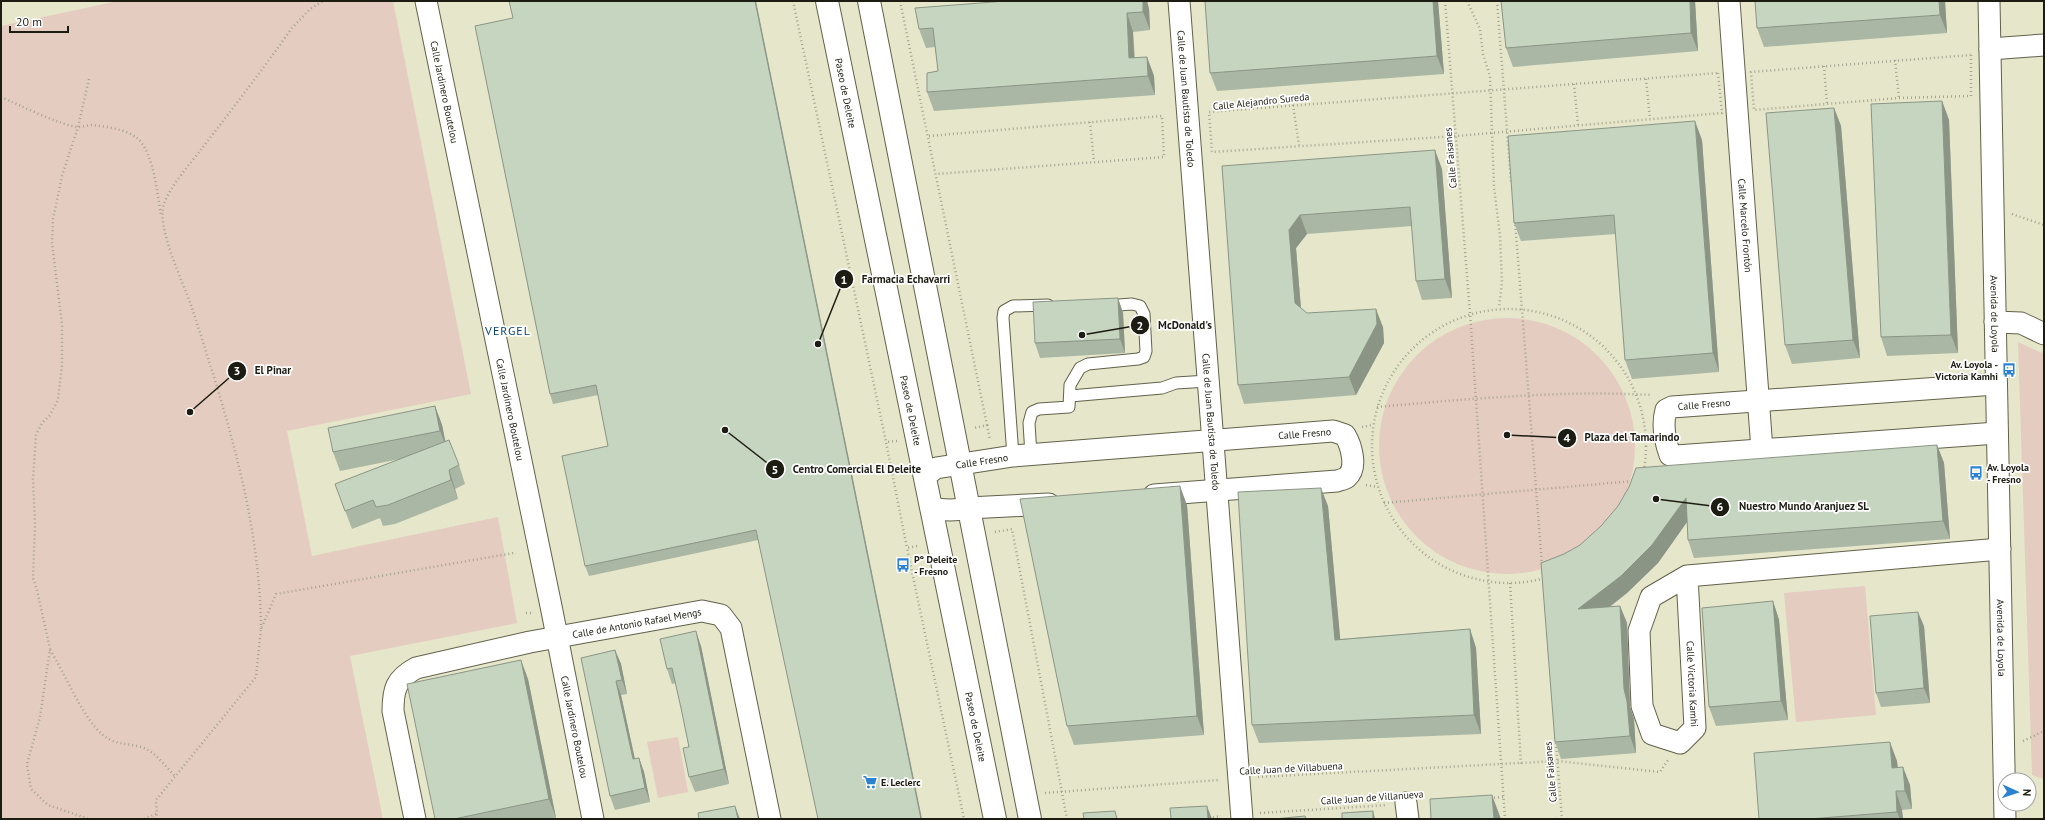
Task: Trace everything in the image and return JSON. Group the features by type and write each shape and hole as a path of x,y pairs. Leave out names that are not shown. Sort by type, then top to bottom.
{"main road":[{"name":"Paseo de Deleite","path":"827,1 995,819"},
{"path":"869,1 1030,819"}],"street":[{"name":"Calle Jardinero Boutelou","path":"426,1 593,819"},
{"name":"Calle de Juan Bautista de Toledo","path":"1179,1 1242,817"},
{"name":"Calle Marcelo Frontón","path":"1729,1 1762,450"},
{"name":"Avenida de Loyola","path":"1989,1 2005,819"},
{"path":"1990,49 2044,45"},
{"path":"1995,322 2021,324 2044,334"},
{"name":"Calle Fresno","path":"1996,384 1680,406 1666,410 1664,417 1667,445 1670,455 1997,433"},
{"name":"Calle Fresno","path":"925,476 936,468 960,463 1022,456 1333,431 1345,434 1351,444 1352,467 1347,477 1337,481 1136,497"},
{"path":"932,508 944,510 1002,508 1065,502"},
{"path":"1680,743 1652,734 1642,706 1639,631 1651,597 1687,576 2000,549"},
{"name":"Calle Victoria Kamhi","path":"1680,743 1695,728 1687,576"},
{"name":"Calle de Antonio Rafael Mengs","path":"415,819 393,711 393,694 398,682 405,674 416,668 530,642 702,611 721,615 731,628 770,819"}],"lane":[{"path":"1022,456 1003,335 1002,318 1004,311 1014,306 1058,304"},
{"path":"1022,456 1032,412 1039,409 1069,407 1070,385 1080,368 1088,364 1138,359 1144,357 1146,352 1144,314 1140,306 1132,304 1100,307 1094,304"},
{"path":"1070,396 1162,388 1176,383 1208,381"}],"path":[{"path":"162,218 164,204 181,176 292,28 310,9 322,1"},
{"path":"793,1 964,819"},
{"path":"900,1 929,136 986,425 954,432"},
{"name":"Calle Faisanes","path":"1445,1 1470,313 1489,582"},
{"path":"1468,1 1480,29 1483,54 1490,76 1492,133 1502,274 1499,308"},
{"path":"1497,1 1512,185"},
{"path":"1971,55 1971,96 1899,98 1754,110 1751,72 1824,66 1971,55"},
{"path":"1895,60 1899,98"},
{"path":"1824,66 1828,104"},
{"name":"Calle Alejandro Sureda","path":"1718,73 1722,113 1456,136 1299,145 1212,152 1209,112 1452,93 1718,73"},
{"path":"89,79 78,127 62,176 53,219 52,243 62,324 60,379 58,400 50,415 42,423 36,435 32,479 35,524 32,578 37,590 50,649 82,706 103,735 113,742 149,750 175,776"},
{"path":"1646,79 1650,119"},
{"path":"1574,84 1578,125"},
{"path":"1,97 78,127 90,125 122,132 136,137 144,145 149,158 172,256 190,302 230,426 256,556 260,592 261,629 256,677 156,800 157,814 155,819"},
{"path":"1293,105 1299,145"},
{"path":"929,136 1162,116 1164,157 936,174"},
{"path":"1090,122 1094,162"},
{"path":"1993,207 2044,225"},
{"path":"1514,216 1543,587"},
{"path":"1499,308 1522,308 1558,317 1591,335 1618,362 1637,394 1645,430 1646,452 1642,480 1628,514 1606,543 1577,566 1542,579 1510,583 1489,582 1456,573 1426,556 1402,532 1384,503 1373,467 1373,425 1377,407 1390,376 1411,348 1439,327 1470,313 1499,308"},
{"path":"1377,407 1475,398 1637,394 1656,395 1666,410"},
{"path":"886,442 917,439"},
{"path":"1384,503 1642,480 1648,477"},
{"path":"974,536 1012,529 1067,819"},
{"path":"907,548 938,544"},
{"path":"261,629 276,594 514,553"},
{"path":"1489,582 1505,819"},
{"path":"1510,583 1521,764"},
{"path":"50,649 42,710 27,764 32,789 48,805 70,811 89,819"},
{"name":"Calle Faisanes","path":"1555,738 1562,819"},
{"name":"Calle Juan de Villabuena","path":"1026,794 1239,778 1557,761 1660,772 1680,743"},
{"path":"1488,798 1503,797"},
{"name":"Calle Juan de Villanueva","path":"1242,817 1407,811"},
{"path":"144,819 157,814"},
{"path":"1206,818 1242,817"},
{"path":"1556,819 1562,819"}],"shaded area":[{"path":"118,1 393,1 471,394 287,431 312,556 498,517 517,623 350,656 383,819 1,819 1,26"},
{"path":"1494,318 1520,318 1556,327 1578,339 1598,355 1614,375 1626,397 1633,421 1635,446 1633,471 1626,495 1614,517 1598,537 1578,553 1556,565 1520,574 1494,574 1458,565 1436,553 1416,537 1400,517 1388,495 1379,459 1379,433 1388,397 1400,375 1416,355 1436,339 1458,327"},
{"path":"2018,342 2044,354 2044,779 2037,777 2037,772 2032,772"},
{"path":"1865,586 1876,715 1796,722 1784,593"},
{"path":"678,737 688,792 658,798 647,742"}],"building":[{"path":"509,1 755,1 921,819 818,819 756,530 585,566 562,456 608,446 596,385 550,394 475,26 513,18"},
{"path":"1006,1 1143,1 1143,12 1127,13 1129,58 1147,57 1148,76 927,92 927,73 938,71 933,28 919,29 915,8"},
{"path":"1205,1 1433,1 1437,56 1210,73"},
{"path":"1501,1 1690,1 1691,33 1506,48"},
{"path":"1755,1 1939,1 1940,15 1757,28"},
{"path":"1942,101 1951,335 1881,337 1871,104"},
{"path":"1834,108 1853,340 1785,345 1766,113"},
{"path":"1695,121 1713,353 1625,360 1614,215 1514,223 1508,136"},
{"path":"1435,150 1445,279 1416,281 1410,207 1300,215 1289,230 1295,303 1307,313 1376,309 1377,324 1349,377 1238,385 1222,166"},
{"path":"1118,298 1120,339 1035,343 1033,302"},
{"path":"435,406 440,431 333,452 328,428"},
{"path":"449,440 459,465 449,470 451,480 388,505 376,507 373,500 345,511 335,484"},
{"path":"1937,445 1943,521 1688,540 1686,498 1652,545 1621,576 1578,609 1620,606 1624,689 1627,701 1630,736 1555,742 1541,563 1564,554 1580,545 1601,526 1618,506 1629,487 1636,468"},
{"path":"1180,486 1197,716 1067,726 1020,499"},
{"path":"1321,488 1335,640 1470,629 1474,715 1252,725 1238,492"},
{"path":"1773,601 1781,701 1709,707 1702,608"},
{"path":"1918,612 1924,688 1876,693 1870,616"},
{"path":"696,631 724,769 689,777 683,748 689,747 681,708 672,668 667,669 660,639"},
{"path":"615,650 622,680 616,681 633,759 639,758 645,788 610,796 581,658"},
{"path":"521,660 549,799 454,819 435,819 407,684"},
{"path":"1890,742 1892,768 1903,767 1905,791 1896,791 1897,812 1809,819 1759,819 1754,753"},
{"path":"1492,795 1494,819 1431,819 1430,799"},
{"path":"735,806 738,819 699,819 698,813"},
{"path":"1207,806 1208,819 1171,819 1170,808"},
{"path":"1115,811 1117,819 1084,819 1083,813"},
{"path":"1373,811 1373,819 1342,819 1342,813"},
{"path":"1305,816 1306,819 1274,819"}],"place":[{"name":"McDonald's","path":"1082,335"},
{"name":"Farmacia Echavarri","path":"818,344"},
{"name":"Av. Loyola - Victoria Kamhi","path":"2009,370"},
{"name":"El Pinar","path":"190,412"},
{"name":"Centro Comercial El Deleite","path":"725,430"},
{"name":"Plaza del Tamarindo","path":"1507,435"},
{"name":"Av. Loyola - Fresno","path":"1976,473"},
{"name":"Nuestro Mundo Aranjuez SL","path":"1656,499"},
{"name":"Pº Deleite - Fresno","path":"903,565"},
{"name":"E. Leclerc","path":"870,782"}],"district":[{"name":"VERGEL","path":"508,331"}]}
